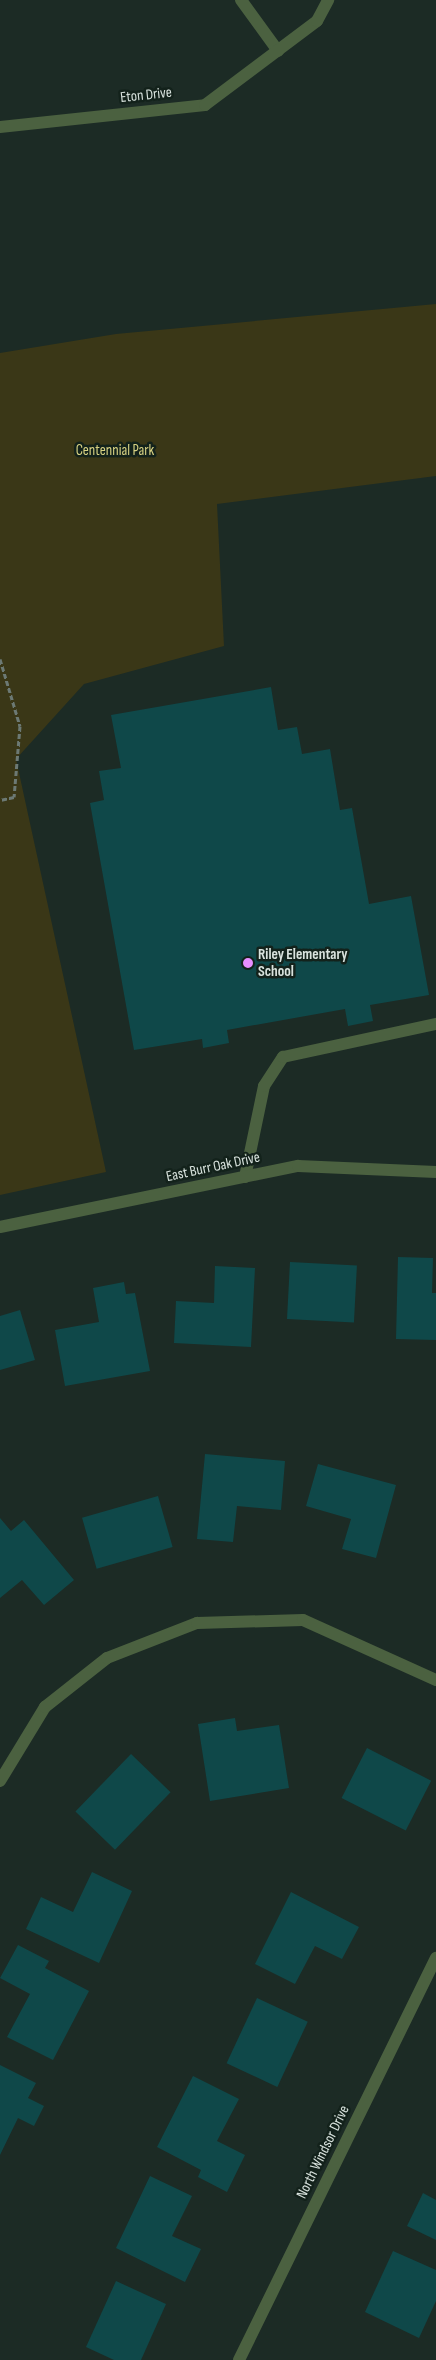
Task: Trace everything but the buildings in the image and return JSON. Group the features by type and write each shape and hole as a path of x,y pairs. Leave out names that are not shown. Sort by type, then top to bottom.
{"street":[{"path":"240,0 278,51"},
{"name":"Eton Drive","path":"0,126 205,105 317,21 328,0"},
{"path":"245,1177 264,1086 283,1057 436,1024"},
{"name":"East Burr Oak Drive","path":"0,1227 298,1166 436,1172"},
{"path":"0,1781 45,1707 107,1658 197,1622 303,1620 436,1680"},
{"name":"North Windsor Drive","path":"239,2360 436,1958"}],"path":[{"path":"0,659 20,726 14,797 0,800"}],"green space":[{"name":"Centennial Park","path":"436,304 436,476 217,504 224,646 84,684 16,759 106,1172 0,1195 0,353 116,334"}],"place":[{"name":"Riley Elementary School","path":"248,963"}]}
